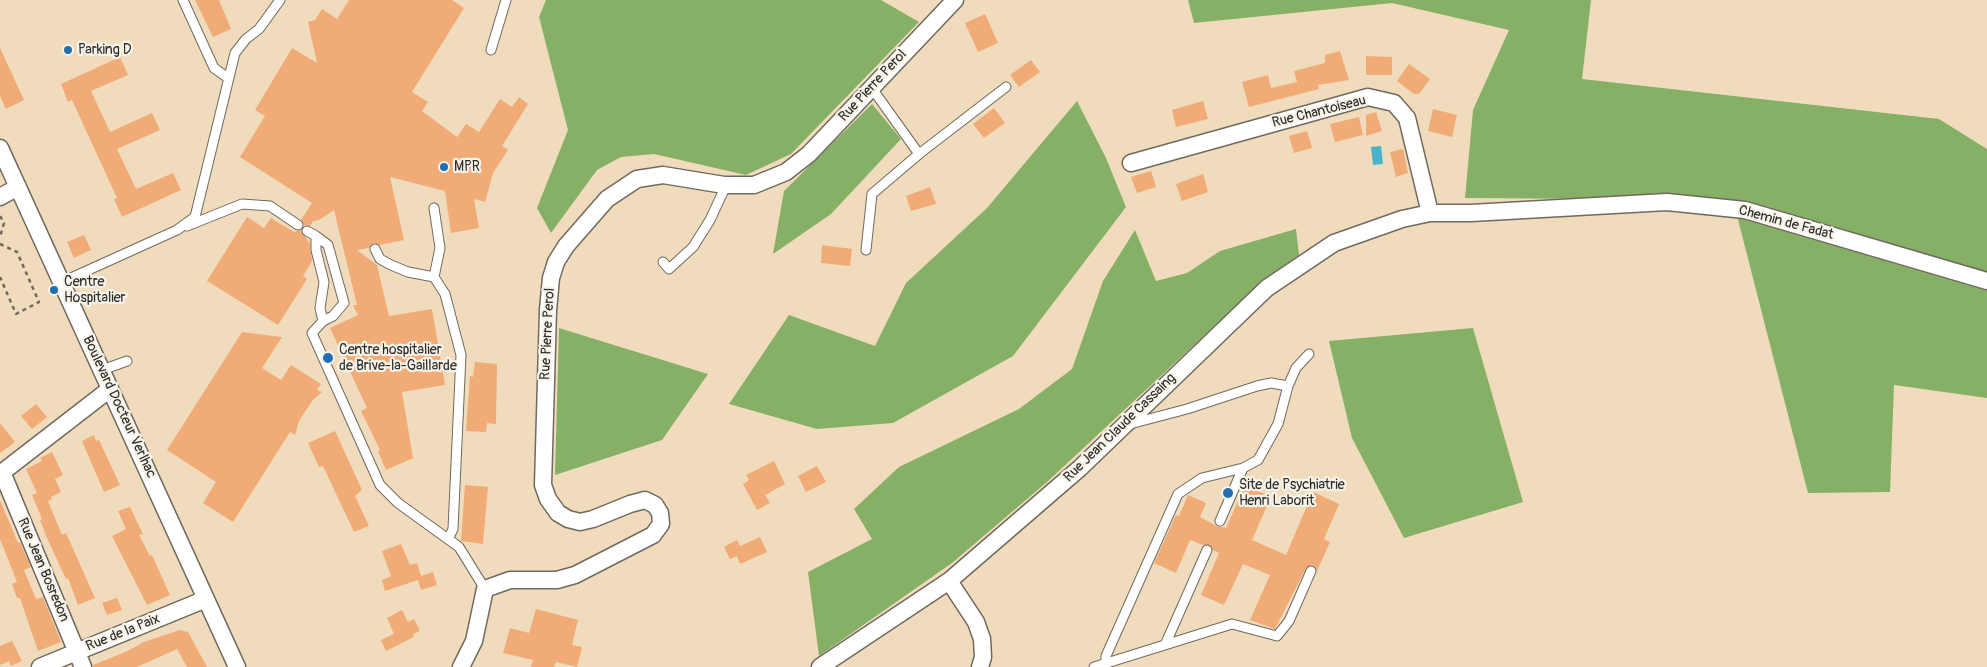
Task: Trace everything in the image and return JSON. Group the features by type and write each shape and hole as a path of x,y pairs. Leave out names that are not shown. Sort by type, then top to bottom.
{"street":[{"name":"Rue Pierre Perol","path":"485,589 510,580 557,580 575,575 653,535 661,524 660,513 656,504 645,500 593,519 580,522 568,519 558,513 548,499 542,485 548,310 551,278 556,262 571,240 608,199 637,179 663,175 724,185 754,185 786,172 809,154 955,0"},
{"name":"Rue Chantoiseau","path":"1131,163 1368,97 1394,103 1407,118 1430,213"},
{"name":"Boulevard Docteur Verlhac","path":"0,148 237,667"},
{"path":"0,196 18,186"},
{"name":"Chemin de Fadat","path":"1430,213 1471,213 1668,202 1745,210 1987,282"},
{"name":"Rue Jean Claude Cassaing","path":"820,667 949,581 1080,468 1267,288 1334,243 1402,219 1430,213"},
{"path":"1,473 110,388"},
{"name":"Rue Jean Bosredon","path":"1,473 80,659"},
{"path":"949,581 976,622 982,640 983,657 980,667"},
{"path":"461,667 474,641 485,589"},
{"name":"Rue de la Paix","path":"40,667 80,659 206,599"}],"lane":[{"path":"183,0 214,68 228,78"},
{"path":"177,230 195,216 235,53 246,39 259,29 280,0"},
{"path":"491,50 506,0"},
{"path":"871,87 919,154"},
{"path":"866,250 872,194 919,154 1006,87"},
{"path":"663,262 669,269 692,247 710,220 724,192 724,185"},
{"path":"62,282 177,230 242,204 270,206 298,225"},
{"path":"434,208 440,248 434,277 445,294 461,355 453,529 448,539"},
{"path":"307,231 328,245 344,303 333,316 324,321 312,333 380,485 398,502 459,547 485,589"},
{"path":"316,236 316,250 324,282 320,308 324,321"},
{"path":"375,249 380,260 408,272 434,277"},
{"path":"1106,664 1106,656 1178,494 1202,478 1242,468 1258,460 1278,424 1288,386 1296,368 1309,354"},
{"path":"102,370 127,361"},
{"path":"1124,425 1187,409 1257,386 1271,383 1288,386"},
{"path":"1220,521 1242,468"},
{"path":"1165,644 1207,550"},
{"path":"1094,667 1232,624 1277,636 1289,621 1311,571"}],"path":[{"path":"0,216 4,223 0,237"},
{"path":"0,244 17,252 40,302 16,314 0,277"}],"green space":[{"path":"546,0 881,0 919,22 791,154 746,175 654,154 621,157 597,170 551,233 537,208 568,130 539,17"},
{"path":"1188,0 1591,0 1582,79 1939,119 1987,149 1987,398 1894,385 1890,492 1808,493 1733,200 1465,198 1473,110 1509,30 1392,3 1194,23"},
{"path":"1077,101 1106,158 1126,207 1013,356 893,423 817,429 729,404 789,315 875,346 906,283 987,208"},
{"path":"872,104 901,139 831,214 773,254 784,191"},
{"path":"1296,229 1299,255 1267,277 1047,482 952,563 819,656 808,572 872,539 854,509 899,467 1019,409 1072,369 1103,281 1135,230 1156,281 1187,273 1220,251"},
{"path":"559,328 708,374 662,440 555,475"},
{"path":"1473,328 1523,502 1404,538 1352,438 1329,341"}],"water":[{"path":"1381,146 1383,164 1373,165 1371,147"}],"building":[{"path":"195,0 219,0 231,29 213,37"},
{"path":"349,0 452,0 464,8 412,92 428,102 422,111 457,137 466,124 479,132 500,99 512,107 519,97 528,104 502,146 508,150 493,173 485,202 474,199 479,228 451,233 445,191 390,177 404,240 380,245 373,243 369,248 357,250 377,265 389,316 432,309 445,385 402,392 413,458 386,470 378,452 380,450 361,411 367,408 330,328 358,315 353,305 357,305 334,210 319,220 313,221 310,226 304,225 301,220 312,203 240,157 265,116 255,110 292,48 317,63 308,22 315,20 322,9 337,19"},
{"path":"985,14 998,43 978,52 965,23"},
{"path":"0,48 24,100 6,109 0,96"},
{"path":"1340,51 1349,80 1318,85 1319,89 1249,107 1242,82 1268,75 1271,88 1297,82 1294,71 1325,63 1325,55"},
{"path":"1366,56 1392,57 1392,75 1366,75"},
{"path":"120,57 128,75 91,91 110,132 152,113 160,130 117,149 136,189 173,173 181,190 122,217 114,199 117,198 72,100 68,102 61,84"},
{"path":"1031,60 1040,72 1019,87 1010,75"},
{"path":"1409,64 1430,79 1419,94 1414,94 1397,81"},
{"path":"1203,101 1208,119 1176,127 1172,110"},
{"path":"994,108 1005,123 984,138 973,124"},
{"path":"1433,109 1457,115 1452,137 1428,131"},
{"path":"1376,112 1382,131 1366,136 1366,115"},
{"path":"1359,117 1363,135 1335,142 1330,124"},
{"path":"1307,131 1312,148 1294,153 1289,136"},
{"path":"1403,149 1408,173 1396,177 1390,152"},
{"path":"1151,171 1156,187 1137,193 1131,177"},
{"path":"1203,174 1208,192 1182,201 1176,184"},
{"path":"930,187 936,204 911,211 906,196"},
{"path":"247,217 264,228 271,218 294,232 301,230 310,244 312,261 303,276 307,279 278,325 207,281"},
{"path":"84,235 91,250 74,258 67,242"},
{"path":"822,245 852,249 850,266 821,263"},
{"path":"242,332 282,337 262,368 281,380 291,365 321,384 317,390 322,392 312,401 299,421 295,435 290,432 233,522 203,503 216,482 167,450"},
{"path":"475,362 497,364 496,424 487,423 486,432 466,431 470,376 473,377"},
{"path":"36,404 47,417 32,429 21,416"},
{"path":"0,423 15,442 0,453"},
{"path":"335,431 362,490 355,496 369,526 354,532 323,466 319,467 308,443"},
{"path":"94,435 96,441 99,440 120,485 104,492 82,441"},
{"path":"52,452 63,475 55,479 61,492 51,497 52,499 48,501 62,535 66,533 95,598 78,605 68,578 66,579 40,520 42,519 32,495 37,493 26,469 42,461 40,458"},
{"path":"774,461 785,484 765,495 770,503 757,510 743,484 749,480 746,475"},
{"path":"817,466 826,482 806,492 798,476"},
{"path":"465,485 488,487 483,544 461,541"},
{"path":"1245,485 1271,497 1252,540 1286,555 1313,492 1339,504 1324,539 1330,542 1317,571 1313,565 1306,568 1275,629 1250,620 1270,575 1243,564 1224,605 1201,595 1219,553 1213,550 1210,545 1203,545 1190,540 1176,573 1154,563 1176,515 1179,516 1188,495 1206,503 1200,517 1217,526 1226,528"},
{"path":"0,500 18,543 20,542 31,567 24,570 36,599 43,597 61,642 38,651 20,598 17,598 12,584 17,582 0,539"},
{"path":"130,507 143,534 139,535 150,556 152,555 170,595 147,605 112,536 126,529 118,511"},
{"path":"760,537 767,552 740,564 737,556 730,559 724,547 737,540 740,546"},
{"path":"401,544 410,565 417,563 421,576 433,572 437,585 421,590 418,580 385,591 382,580 391,576 382,551"},
{"path":"117,598 122,610 107,615 102,603"},
{"path":"536,609 578,620 572,645 582,647 577,667 556,662 554,667 531,667 533,660 503,653 510,628 529,633"},
{"path":"402,610 408,622 414,619 420,631 413,634 414,637 386,651 381,640 394,634 387,618"},
{"path":"180,630 188,632 207,667 187,667 177,649 137,667 93,667 93,665 123,653 141,643"},
{"path":"12,641 22,661 11,666 9,661 0,665 0,646"}],"place":[{"name":"Parking D","path":"68,50"},
{"name":"MPR","path":"444,167"},
{"name":"Centre Hospitalier","path":"54,290"},
{"name":"Centre hospitalier de Brive-la-Gaillarde","path":"328,358"},
{"name":"Site de Psychiatrie Henri Laborit","path":"1228,493"}]}
